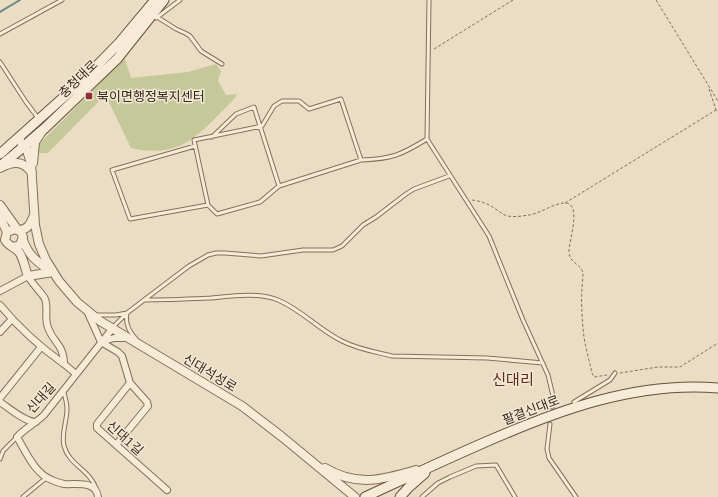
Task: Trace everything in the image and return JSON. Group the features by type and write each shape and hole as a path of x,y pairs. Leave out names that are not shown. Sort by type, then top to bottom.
{"main road":[{"name":"충청대로","path":"0,154 84,79 120,42 155,0"},
{"name":"충청대로","path":"0,167 45,128 117,59 164,0"},
{"name":"팔결신대로","path":"365,497 519,427 575,407 603,399 651,389 703,386 718,388"},
{"path":"400,497 421,476 439,463"}],"street":[{"path":"32,174 35,142 45,128"},
{"path":"0,150 12,140 18,138"},
{"name":"신대석성로","path":"18,138 25,146 31,163 34,214 39,244 53,272 67,291 88,312 112,329 242,406 355,497"},
{"path":"0,167 12,163 22,164 28,168 32,174"},
{"path":"0,205 23,235 23,240 31,256 38,263 53,272"},
{"path":"7,242 12,229 26,229 29,226 34,214"},
{"path":"0,217 7,242 20,254 32,284 45,299 46,323 62,350 64,355 64,364"},
{"path":"7,242 20,245 23,240"},
{"path":"0,291 28,276 53,272"},
{"path":"0,305 41,347 76,374"},
{"path":"88,312 101,342 122,356 130,384 147,402 148,406 116,445"},
{"path":"0,332 12,319"},
{"name":"신대길","path":"17,437 21,432 44,415 112,329"},
{"path":"101,342 114,338 129,339"},
{"path":"0,398 41,347"},
{"name":"신대1길","path":"130,384 97,424 97,428 167,490"},
{"path":"0,402 31,422 36,422"},
{"path":"17,437 37,469 46,478 63,484 85,484 91,486 98,495"},
{"path":"308,458 343,477 367,481 396,476 439,463"}],"lane":[{"path":"0,34 62,0"},
{"path":"141,28 180,0"},
{"path":"429,0 427,139 449,176 489,236 552,386 552,407"},
{"path":"158,17 190,36 201,51 222,64"},
{"path":"0,62 39,120"},
{"path":"361,160 341,99 309,109 299,101 282,101 274,106 262,126 194,140 208,205 217,214 260,202 279,186 361,160 379,159 401,154 427,139"},
{"path":"212,136 236,114 254,108 279,186"},
{"path":"195,146 112,170 130,219 208,205"},
{"path":"112,329 126,313 189,266 208,255 216,253 261,256 303,250 337,249 363,225 406,194 414,189 449,176"},
{"path":"144,300 244,296 268,298 288,305 342,341 383,354 392,356 487,358 543,363"},
{"path":"88,312 108,316 126,313"},
{"path":"126,313 126,324 128,330 141,345"},
{"path":"575,407 574,402 610,380 615,373"},
{"path":"63,390 67,409 63,438 64,445 69,458 90,477 98,495"},
{"path":"550,424 547,449 550,458 576,497"},
{"path":"0,459 3,451 17,437"},
{"path":"422,497 438,483 450,477 476,466 496,465 515,497"},
{"path":"23,497 46,478"}],"path":[{"path":"428,52 513,0"},
{"path":"656,0 718,101"},
{"path":"464,199 487,204 503,215 508,216 530,215 552,206 565,203 717,111 709,87"},
{"path":"565,203 570,204 573,208 574,222 573,231 569,242 569,256 581,269 583,274 583,331 592,374 594,377 658,367 680,367 718,343"}],"green space":[{"path":"124,56 131,78 188,72 216,64 221,71 218,81 226,95 237,94 234,99 201,132 190,140 178,146 164,150 149,151 131,148 108,100 102,98 48,153 37,153 38,145 97,86"}],"waterway":[{"path":"0,12 20,0"}],"place":[{"name":"북이면행정복지센터","path":"89,96"}],"district":[{"name":"신대리","path":"513,379"}]}
